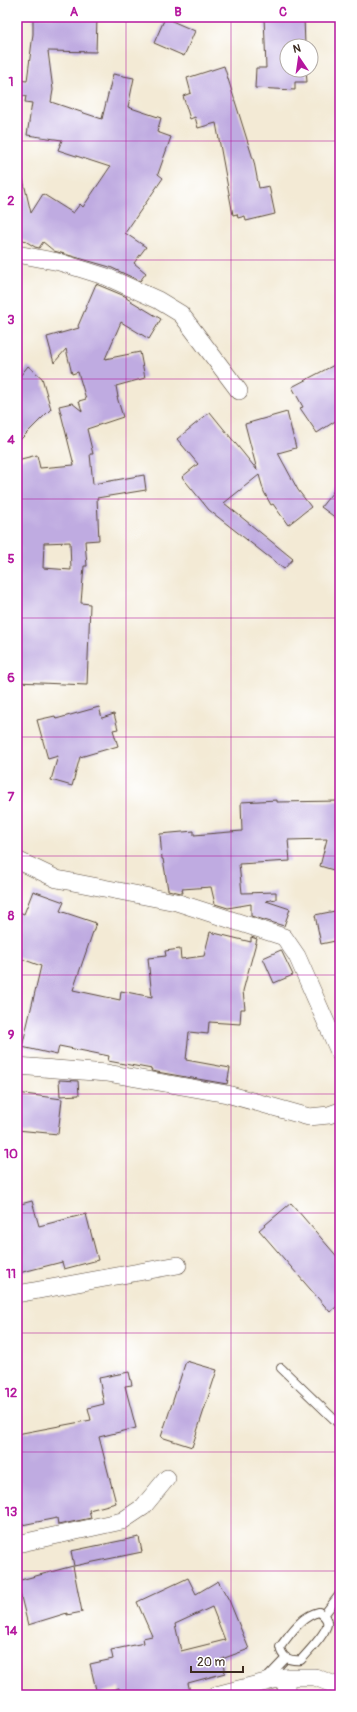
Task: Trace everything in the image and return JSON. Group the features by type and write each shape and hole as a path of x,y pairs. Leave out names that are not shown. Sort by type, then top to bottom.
{"street":[{"path":"17,254 59,262 107,277 158,300 181,314 239,391"},
{"path":"17,860 57,879 176,902 284,937 297,956 340,1054"},
{"path":"17,1066 107,1074 227,1094 309,1117 328,1115 340,1111"},
{"path":"17,1294 178,1265"},
{"path":"17,1544 122,1520 142,1507 167,1478"},
{"path":"285,1677 287,1695"},
{"path":"216,1695 264,1681 285,1677 315,1677 340,1687"}],"lane":[{"path":"281,1368 340,1425"},
{"path":"324,1616 340,1594"},
{"path":"319,1612 324,1616 327,1621 327,1628 300,1660 293,1661 286,1658 282,1655 280,1647 302,1620 319,1612"},
{"path":"264,1681 286,1658"}],"building":[{"path":"33,17 97,17 96,52 48,51 53,90 51,102 102,119 113,74 134,78 128,107 161,118 157,132 171,137 158,174 163,178 125,233 146,247 134,263 146,273 140,281 110,267 54,251 43,242 39,248 35,247 17,236 17,179 23,179 31,213 43,194 73,213 80,204 83,207 110,167 58,150 62,140 27,135 32,103 25,102 26,96 17,95 17,80 27,81 33,34"},
{"path":"264,17 304,17 305,38 279,38 279,78 307,78 307,82 295,82 295,90 255,88 256,68 266,68"},
{"path":"165,18 195,31 184,56 154,43"},
{"path":"224,66 254,162 259,188 269,186 275,214 246,221 245,216 238,218 237,214 233,215 216,123 198,128 195,117 190,119 183,96 191,93 187,78"},
{"path":"96,284 127,297 126,298 161,319 149,339 121,322 105,359 140,352 145,378 116,386 117,397 123,417 87,429 93,454 90,454 93,484 144,475 146,490 97,498 99,540 85,541 87,566 84,566 81,603 90,604 87,685 17,682 17,460 37,455 40,468 74,465 59,406 72,403 82,411 79,401 86,399 78,372 72,374 66,349 54,363 47,337 79,328 78,326","holes":["70,542 71,570 43,568 44,543"]},
{"path":"340,362 340,418 317,433 300,408 303,407 292,387"},
{"path":"28,366 42,378 51,409 17,443 17,380"},
{"path":"210,412 257,470 245,424 287,412 296,448 278,453 298,490 311,507 288,525 273,504 271,505 264,492 259,475 224,503 293,559 284,569 209,510 182,477 198,464 177,439"},
{"path":"340,483 340,521 321,507"},
{"path":"99,707 102,718 114,714 118,729 113,730 118,746 80,757 72,786 51,780 58,756 48,759 37,720 55,716 56,719"},
{"path":"277,800 277,802 340,801 340,872 320,866 327,839 288,840 290,861 239,864 242,893 276,892 276,899 266,901 290,909 284,926 251,916 251,904 228,908 215,904 211,887 182,889 183,893 168,890 162,859 160,834 194,831 194,835 242,831 241,802"},
{"path":"33,891 64,902 60,911 96,923 73,990 120,1000 121,991 152,997 148,958 166,956 165,951 180,949 181,959 204,956 210,932 251,942 251,937 257,939 243,991 245,1009 241,1009 240,1024 209,1022 208,1034 189,1032 186,1060 230,1068 227,1084 151,1071 152,1069 108,1061 109,1056 59,1046 57,1055 22,1047 41,966 17,957 17,911 24,914"},
{"path":"340,910 340,940 321,944 315,915"},
{"path":"281,950 293,975 274,983 263,958"},
{"path":"59,1080 78,1081 79,1095 60,1096"},
{"path":"17,1093 62,1099 58,1134 17,1130"},
{"path":"32,1201 39,1226 86,1214 98,1260 64,1269 62,1262 19,1273 17,1264 17,1205"},
{"path":"291,1203 340,1260 340,1304 330,1312 259,1230"},
{"path":"186,1361 217,1370 192,1447 161,1437"},
{"path":"129,1372 132,1385 125,1386 136,1428 99,1437 116,1503 89,1510 91,1518 58,1525 57,1518 17,1526 17,1434 91,1420 88,1408 104,1404 99,1378"},
{"path":"139,1537 142,1552 74,1566 71,1551"},
{"path":"73,1566 82,1612 67,1615 67,1613 28,1625 17,1581"},
{"path":"188,1578 196,1594 218,1581 229,1600 249,1649 222,1659 225,1673 188,1683 190,1692 177,1695 120,1695 119,1688 97,1694 90,1664 113,1659 111,1650 144,1643 143,1638 152,1636 137,1602","holes":["212,1607 225,1640 181,1651 175,1624"]}]}
